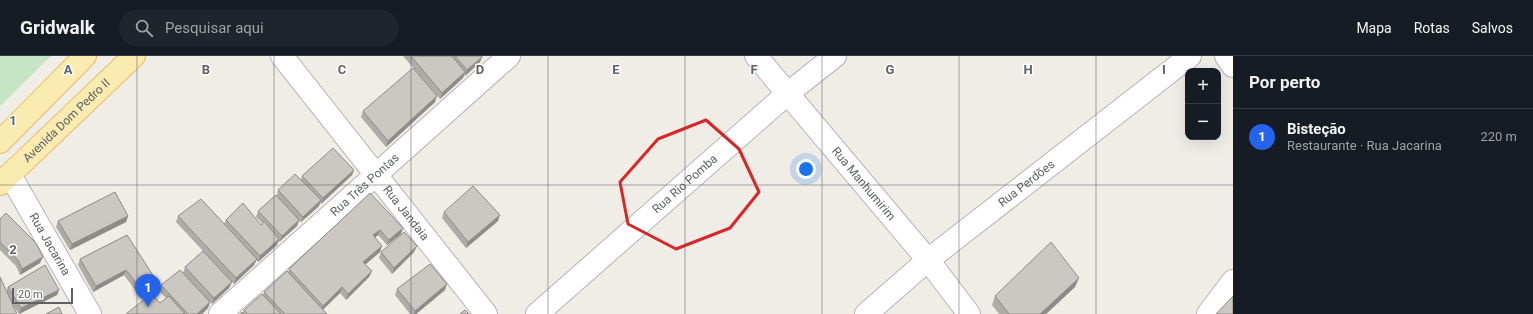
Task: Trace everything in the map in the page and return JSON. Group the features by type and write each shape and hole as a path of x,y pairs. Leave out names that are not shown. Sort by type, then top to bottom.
{"main road":[{"path":"0,142 85,56"},
{"name":"Avenida Dom Pedro II","path":"5,180 134,56"}],"street":[{"name":"Rua Jandaia","path":"282,56 486,314"},
{"name":"Rua Três Pontas","path":"220,314 509,56"},
{"name":"Rua Manhumirim","path":"756,56 928,260 969,314"},
{"name":"Rua Rio Pomba","path":"537,314 787,94 835,56"},
{"name":"Rua Perdões","path":"866,314 928,260 1190,56"},
{"path":"1226,56 1233,66"},
{"name":"Rua Jacarina","path":"5,180 90,314"},
{"path":"1208,314 1233,281"}],"highlighted area":[{"path":"706,120 739,149 759,192 730,228 676,249 628,224 620,182 658,139"}],"green space":[{"path":"0,56 51,56 0,106"}],"building":[{"path":"411,56 452,56 465,72 442,93"},
{"path":"455,56 482,56 482,57 467,70"},
{"path":"413,68 437,96 388,141 363,111"},
{"path":"333,148 354,170 323,198 302,176"},
{"path":"295,174 321,200 303,217 278,190"},
{"path":"473,186 500,215 468,242 444,212"},
{"path":"115,192 128,216 72,244 58,221"},
{"path":"370,193 403,228 389,240 380,230 373,235 382,246 363,262 372,271 348,294 342,287 323,306 289,269"},
{"path":"276,195 299,220 282,236 258,211"},
{"path":"201,199 257,259 236,278 178,216"},
{"path":"243,203 261,225 264,221 279,239 260,256 226,220"},
{"path":"6,213 36,243 43,257 22,269 18,260 0,242 0,219"},
{"path":"404,232 417,246 394,268 381,252"},
{"path":"127,235 158,283 143,292 126,270 96,286 80,259"},
{"path":"1051,242 1079,278 1040,314 1009,314 995,296"},
{"path":"203,251 232,282 214,298 185,267"},
{"path":"430,264 447,284 415,311 397,289"},
{"path":"45,265 59,290 21,308 8,287"},
{"path":"180,270 210,302 197,314 188,314 161,285"},
{"path":"287,271 327,314 285,314 264,292"},
{"path":"0,277 17,314 0,314"},
{"path":"151,294 160,303 169,296 185,314 126,314"},
{"path":"262,294 281,314 248,314 244,310"},
{"path":"1233,296 1233,314 1216,314"},
{"path":"59,307 62,314 46,314"},
{"path":"465,310 469,314 460,314"}],"place":[{"name":"Bisteção","path":"148,307"}]}
